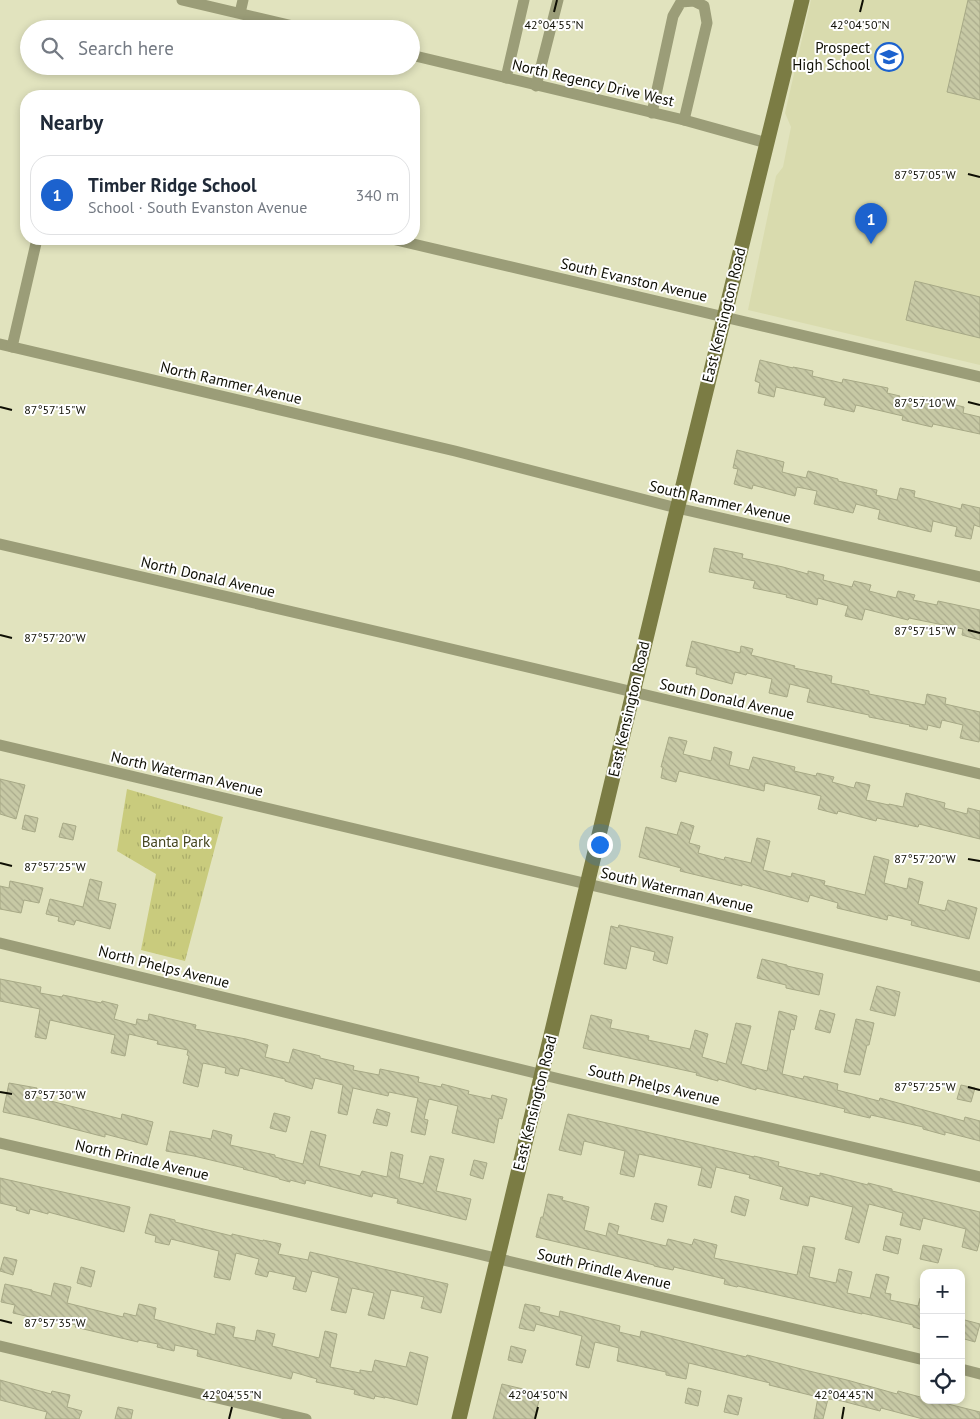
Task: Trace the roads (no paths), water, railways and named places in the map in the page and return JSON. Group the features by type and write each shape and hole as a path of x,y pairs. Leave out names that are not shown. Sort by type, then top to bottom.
{"main road":[{"name":"East Kensington Road","path":"459,1419 677,508 802,0"}],"street":[{"path":"182,0 211,3 271,20"},
{"path":"240,12 243,0"},
{"path":"506,78 524,0"},
{"path":"536,86 558,0"},
{"path":"652,113 673,16 681,2 694,1 704,6 707,23 684,120"},
{"name":"North Regency Drive West","path":"420,57 684,120 767,143"},
{"path":"12,347 36,245"},
{"name":"South Evanston Avenue","path":"418,245 980,377"},
{"name":"North Rammer Avenue","path":"0,344 455,451"},
{"name":"South Rammer Avenue","path":"455,451 677,508 980,577"},
{"name":"North Donald Avenue","path":"0,544 409,639"},
{"name":"South Donald Avenue","path":"409,639 980,774"},
{"name":"North Waterman Avenue","path":"0,745 366,831"},
{"name":"South Waterman Avenue","path":"366,831 980,977"},
{"name":"North Phelps Avenue","path":"0,943 321,1021"},
{"name":"South Phelps Avenue","path":"321,1021 542,1075 980,1177"},
{"name":"North Prindle Avenue","path":"0,1142 276,1208"},
{"name":"South Prindle Avenue","path":"276,1208 497,1258 920,1359"},
{"path":"0,1346 306,1419"},
{"path":"965,1370 980,1374"}],"place":[{"name":"Prospect High School","path":"889,57"},
{"name":"Timber Ridge School","path":"871,244"}],"park label":[{"name":"Banta Park","path":"176,842"}]}
